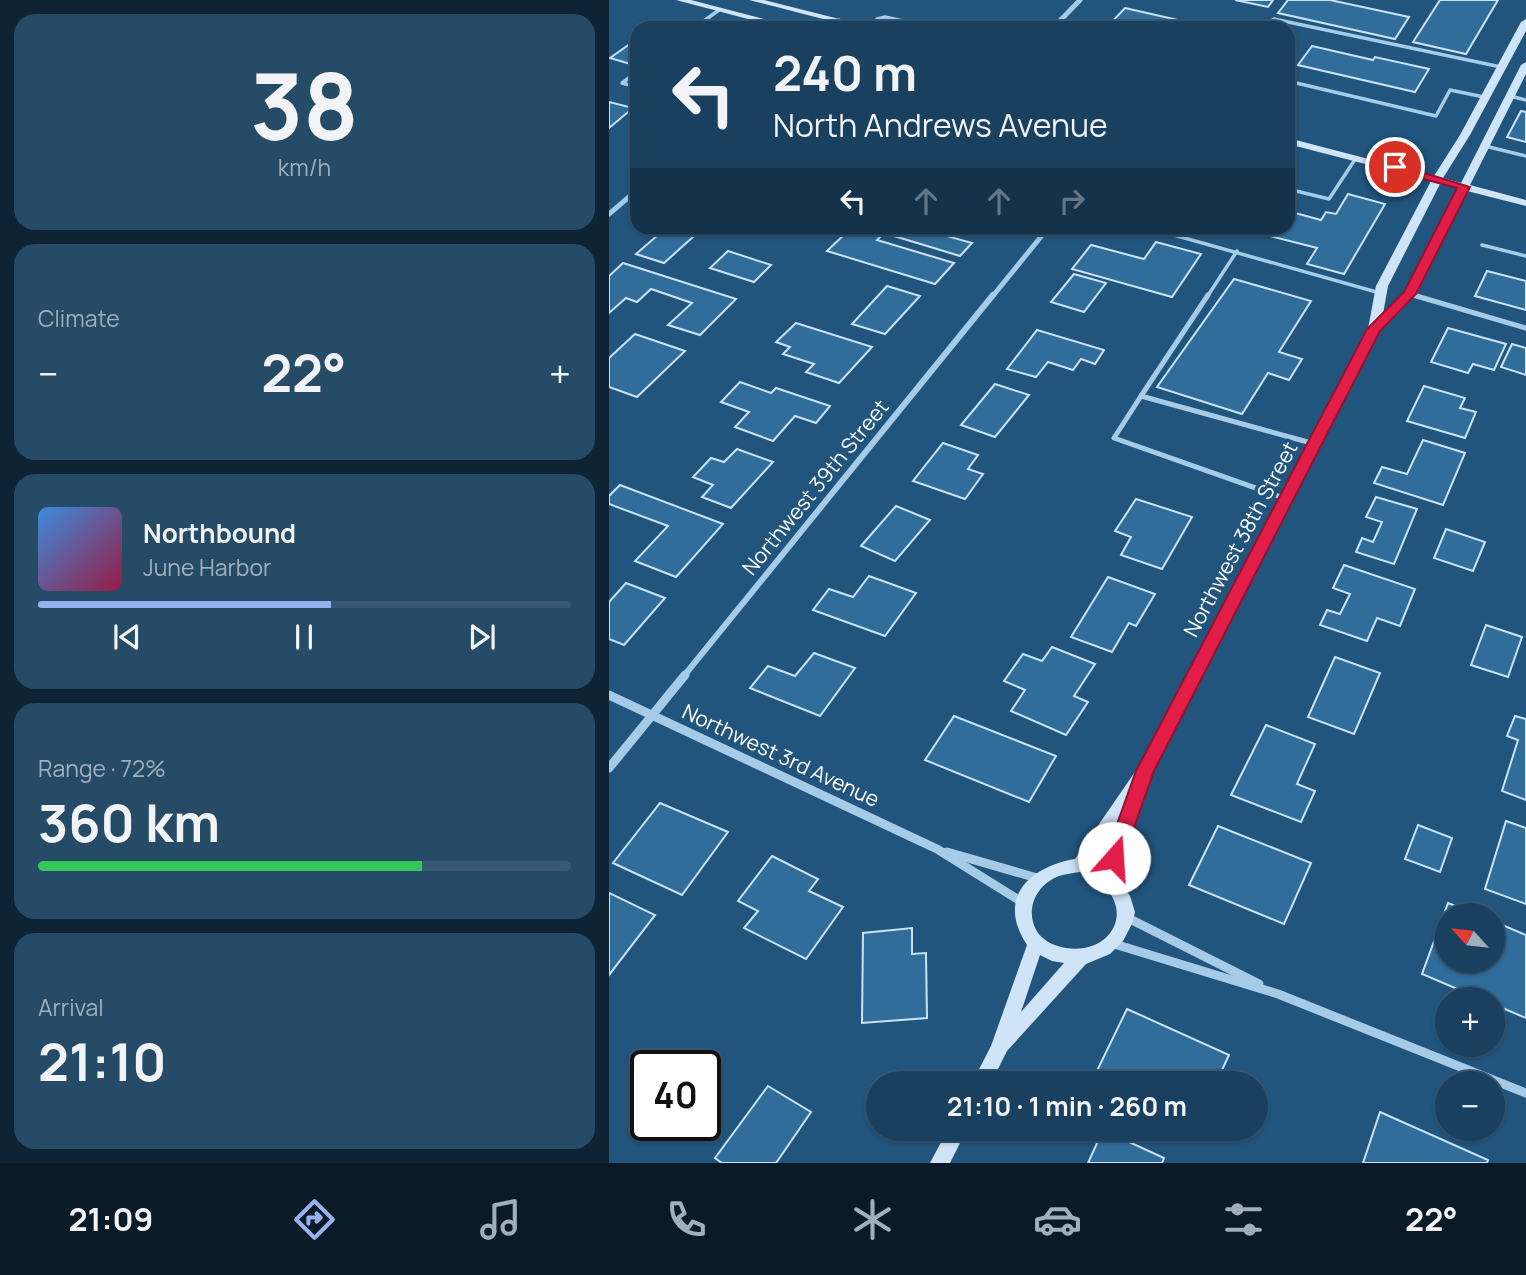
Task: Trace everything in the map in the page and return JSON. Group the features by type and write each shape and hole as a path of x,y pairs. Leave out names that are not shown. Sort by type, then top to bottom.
{"street":[{"path":"680,0 764,21"},
{"path":"753,0 839,21"},
{"path":"1060,21 1080,0"},
{"name":"Northwest 38th Street","path":"1080,865 1145,771 1374,329 1380,293 1437,179 1465,135 1526,22"},
{"name":"Northwest 38th Street","path":"1374,329 1409,294 1526,65"},
{"path":"1295,143 1526,202"},
{"path":"609,214 630,196"},
{"name":"Northwest 39th Street","path":"609,768 1042,235"},
{"name":"Northwest 3rd Avenue","path":"609,695 937,849 1023,902"},
{"name":"Northwest 38th Street","path":"1108,877 1145,771"},
{"name":"Northwest 3rd Avenue","path":"937,849 1037,878"},
{"path":"1080,865 1108,877 1122,895 1125,917 1120,931 1111,943 1097,953 1064,957 1036,943 1027,931 1022,917 1023,902 1028,889 1037,878 1064,866 1080,865"},
{"path":"1125,917 1278,994"},
{"path":"988,1071 999,1050 1036,943"},
{"path":"1111,943 1278,994 1526,1093"},
{"path":"999,1050 1081,957"},
{"path":"940,1163 952,1141"}],"lane":[{"path":"704,21 719,10"},
{"path":"875,21 885,17 903,21"},
{"path":"1295,23 1501,67"},
{"path":"630,77 622,83 630,85"},
{"path":"1295,83 1436,116 1450,90 1484,97"},
{"path":"1510,96 1526,100"},
{"path":"1484,146 1526,156"},
{"path":"1295,191 1328,199 1357,157"},
{"path":"1177,235 1380,293"},
{"path":"1482,245 1526,256"},
{"path":"1237,250 1114,438 1287,499"},
{"path":"1409,294 1526,328"},
{"path":"1141,396 1315,444"}],"building":[{"path":"1235,0 1273,0 1268,7"},
{"path":"1288,0 1330,0 1409,17 1395,39 1278,13"},
{"path":"1440,0 1498,0 1466,54 1413,42"},
{"path":"1125,8 1183,21 1113,21"},
{"path":"630,44 630,64 610,58"},
{"path":"1312,46 1429,69 1415,92 1298,65"},
{"path":"609,102 630,107 630,110 609,128"},
{"path":"1521,111 1526,112 1526,142 1507,137"},
{"path":"1348,194 1385,204 1344,274 1307,264 1317,248 1266,235 1295,235 1295,213 1321,220 1326,212 1336,214"},
{"path":"658,235 695,235 664,263 636,254"},
{"path":"844,235 882,235 877,240 954,263 935,284 827,251"},
{"path":"891,235 943,235 972,243 960,256"},
{"path":"1156,242 1201,254 1172,297 1072,269 1091,245 1144,259"},
{"path":"728,251 771,265 754,282 710,268"},
{"path":"623,263 736,299 700,335 668,325 692,303 651,289 637,302 626,298 609,313 609,276"},
{"path":"1487,271 1526,281 1526,310 1475,296"},
{"path":"1074,274 1106,283 1084,312 1051,302"},
{"path":"1234,279 1311,301 1279,352 1302,359 1289,380 1268,373 1242,414 1157,387"},
{"path":"887,286 920,296 885,334 852,324"},
{"path":"796,323 872,347 839,383 806,372 814,364 783,354 790,347 776,342"},
{"path":"1448,328 1506,344 1494,370 1473,364 1468,373 1431,362"},
{"path":"1037,330 1104,350 1095,364 1081,359 1073,370 1048,362 1036,377 1007,369"},
{"path":"635,334 685,351 637,397 609,387 609,358"},
{"path":"1512,344 1526,348 1526,375 1501,367"},
{"path":"740,382 771,393 776,388 830,406 816,423 795,416 773,441 735,427 749,412 721,402"},
{"path":"995,384 1029,395 995,437 961,425"},
{"path":"1424,386 1465,398 1460,408 1476,412 1465,438 1407,421"},
{"path":"1423,440 1465,453 1443,505 1374,483 1382,467 1407,474"},
{"path":"943,443 978,455 968,469 983,474 965,499 913,481"},
{"path":"737,449 773,462 731,508 702,497 713,485 693,477 711,458 724,462"},
{"path":"620,485 723,524 676,577 635,561 668,526 609,504 609,496"},
{"path":"1376,497 1417,509 1394,564 1356,552 1362,538 1373,542 1382,522 1366,517"},
{"path":"1136,499 1192,517 1162,569 1121,555 1131,537 1115,531"},
{"path":"896,506 930,520 895,561 861,546"},
{"path":"1446,529 1485,542 1473,571 1434,558"},
{"path":"1344,565 1415,589 1400,626 1377,618 1367,641 1320,625 1327,610 1340,614 1350,594 1333,588"},
{"path":"869,576 916,593 885,636 813,610 829,589 853,597"},
{"path":"1108,577 1155,594 1136,626 1129,623 1112,652 1071,637"},
{"path":"626,583 665,598 624,645 609,639 609,602"},
{"path":"1486,625 1522,637 1508,677 1471,665"},
{"path":"1052,647 1095,664 1074,696 1088,702 1066,735 1011,711 1025,690 1004,681 1023,654 1042,661"},
{"path":"814,653 855,668 820,716 750,688 768,666 795,676"},
{"path":"1335,657 1380,673 1354,734 1308,717"},
{"path":"954,716 1056,756 1029,802 925,760"},
{"path":"1515,716 1526,719 1526,800 1502,791 1518,740 1507,736"},
{"path":"1266,725 1315,744 1297,784 1315,791 1301,822 1231,795"},
{"path":"660,803 728,832 682,895 613,863"},
{"path":"1506,821 1526,828 1526,904 1485,889"},
{"path":"1418,825 1452,838 1440,872 1405,859"},
{"path":"1218,826 1311,863 1284,924 1189,885"},
{"path":"772,856 818,879 809,891 843,907 806,959 744,928 758,911 738,901"},
{"path":"609,893 655,915 609,975"},
{"path":"1505,926 1526,935 1526,1018 1505,1009 1505,987 1453,987 1422,974 1435,938 1435,973 1505,973"},
{"path":"912,928 912,954 926,953 927,1018 862,1023 863,933"},
{"path":"1127,1009 1229,1055 1222,1071 1097,1071"},
{"path":"768,1086 811,1112 776,1163 722,1163 715,1158"},
{"path":"1380,1112 1435,1136 1435,1141 1445,1141 1488,1160 1487,1163 1363,1163"},
{"path":"1098,1141 1127,1141 1164,1158 1162,1163 1088,1163"}],"route":[{"path":"1114,858 1145,771 1374,329 1409,294 1464,187 1395,167"}]}
